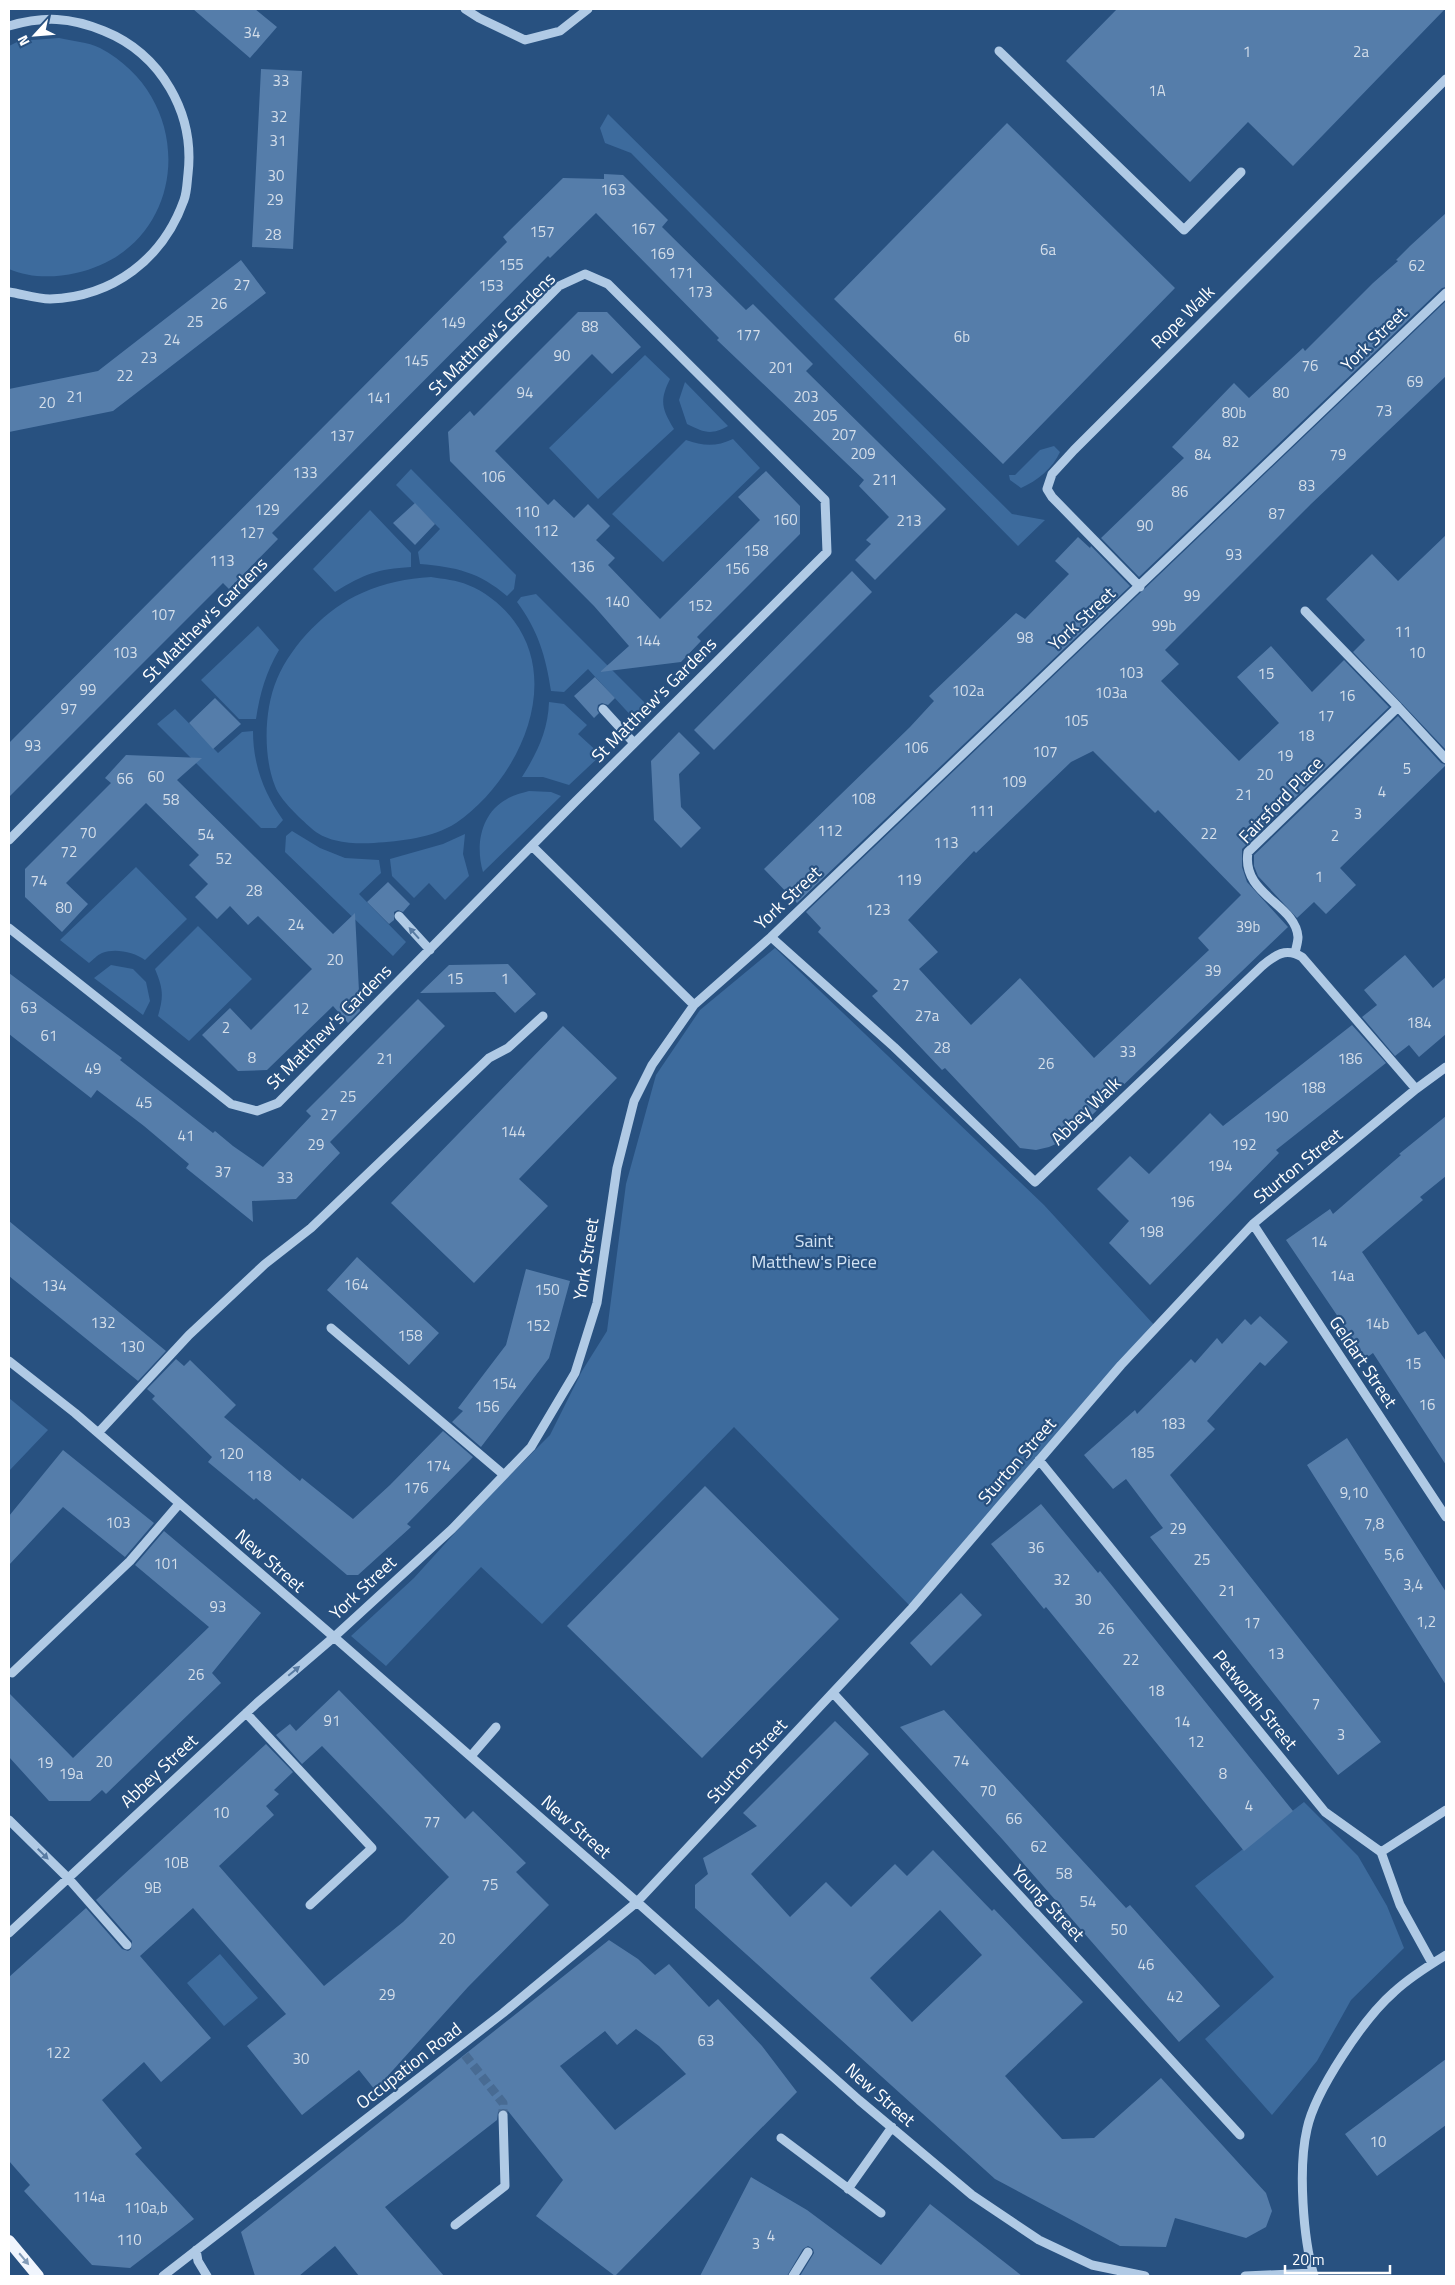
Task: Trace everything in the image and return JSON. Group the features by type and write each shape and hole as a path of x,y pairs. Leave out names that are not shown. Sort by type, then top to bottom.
{"main road":[{"path":"9,2241 38,2276"}],"street":[{"path":"465,9 478,18 525,40 560,31 588,9"},
{"path":"9,26 34,19 81,21 124,39 158,69 181,108 190,153 185,198 166,239 134,272 94,292 49,299 9,292"},
{"path":"999,51 1184,230 1241,172"},
{"name":"Rope Walk","path":"1140,587 1052,497 1047,489 1052,474 1446,79"},
{"name":"St Matthew's Gardens","path":"9,840 559,286 585,274 608,284 825,500 827,552 634,743 278,1103 256,1111 231,1104 9,928"},
{"name":"York Street","path":"334,1637 452,1529 531,1446 575,1372 597,1304 616,1168 634,1101 652,1065 694,1005 771,937 1446,293"},
{"path":"1305,612 1446,759"},
{"name":"Fairsford Place","path":"1295,953 1298,936 1291,920 1252,880 1246,865 1248,852 1398,707"},
{"path":"603,709 634,743"},
{"path":"532,846 694,1005"},
{"path":"399,916 430,950"},
{"name":"Abbey Walk","path":"771,937 894,1047 1035,1182 1262,966 1274,956 1286,952 1295,953"},
{"path":"1295,953 1312,968 1416,1089"},
{"path":"98,1433 189,1335 265,1264 311,1228 489,1058 508,1048 543,1016"},
{"name":"Sturton Street","path":"638,1902 912,1608 1121,1365 1253,1224 1416,1089 1446,1067"},
{"name":"Geldart Street","path":"1253,1224 1446,1517"},
{"path":"331,1328 504,1475"},
{"name":"New Street","path":"9,1361 98,1433 334,1637 972,2195 1039,2240 1092,2265 1145,2276"},
{"name":"Petworth Street","path":"1039,1460 1325,1812 1381,1852"},
{"path":"12,1673 130,1561 180,1504"},
{"name":"Abbey Street","path":"9,1933 257,1702 334,1637"},
{"name":"Young Street","path":"833,1693 1240,2136"},
{"path":"246,1713 372,1848 310,1905"},
{"path":"471,1756 496,1727"},
{"path":"1432,1963 1400,1905 1381,1852 1446,1810"},
{"path":"9,1820 68,1878 126,1945"},
{"name":"Occupation Road","path":"163,2276 462,2051 638,1902"},
{"path":"1245,2276 1314,2275 1306,2219 1303,2171 1307,2128 1325,2083 1360,2030 1393,1993 1432,1963 1446,1955"},
{"path":"455,2224 505,2186 503,2115"},
{"path":"848,2188 892,2127"},
{"path":"781,2138 881,2213"},
{"path":"196,2250 198,2261 207,2276"},
{"path":"793,2276 808,2252"}],"green space":[{"path":"59,38 100,48 132,72 154,102 166,136 168,171 160,205 141,235 114,258 76,273 59,276 33,276 9,269 9,46 19,41"},
{"path":"608,114 1012,514 1045,520 1018,546 631,153 605,143 600,128"},
{"path":"645,355 670,379 664,393 663,405 674,429 598,499 549,448"},
{"path":"685,382 728,426 716,431 707,432 687,424 679,400"},
{"path":"733,439 760,468 663,562 612,514 686,440 709,445"},
{"path":"1054,446 1060,452 1049,469 1039,478 1021,488 1010,480 1009,475 1015,475 1040,450"},
{"path":"411,469 516,575 514,589 507,596 477,576 456,569 420,564 418,552 440,529 396,485"},
{"path":"370,510 411,553 411,567 380,571 354,581 335,592 313,569"},
{"path":"431,577 459,582 481,591 505,610 514,621 528,647 534,675 533,703 526,731 514,758 497,783 478,805 456,823 427,835 395,841 349,843 332,840 317,833 296,814 275,786 268,761 267,718 277,679 301,640 336,608 362,593 379,586"},
{"path":"536,594 650,708 636,721 588,669 564,692 551,691 547,667 540,644 517,602 521,597"},
{"path":"258,626 279,650 270,666 264,683 256,719 239,719 201,680"},
{"path":"549,702 564,704 587,725 578,734 601,755 569,785 543,777 522,777 541,741"},
{"path":"175,709 218,753 242,732 253,731 257,767 265,789 283,820 276,828 261,828 157,724"},
{"path":"529,791 551,792 561,796 483,872 480,841 486,821 498,805 512,796"},
{"path":"292,831 320,848 345,858 379,860 381,873 359,894 406,942 393,956 285,852 286,836"},
{"path":"465,834 463,854 469,876 445,900 429,883 414,898 392,876 390,859 443,844"},
{"path":"136,867 187,919 145,960 130,953 113,951 100,954 89,963 60,940"},
{"path":"198,926 252,979 189,1041 158,1016 162,992 155,969"},
{"name":"Saint Matthew's Piece","path":"775,948 1044,1205 1156,1327 912,1608 734,1427 542,1624 481,1567 386,1666 351,1636 414,1578 481,1504 550,1435 582,1371 607,1331 626,1184 656,1075 700,1010"},
{"path":"111,965 133,969 146,982 150,1001 143,1015 94,978"},
{"path":"9,1398 48,1430 9,1471"},
{"path":"1304,1802 1358,1856 1387,1906 1404,1948 1351,2000 1317,2061 1272,2115 1205,2039 1274,1977 1195,1886"},
{"path":"220,1954 258,1998 224,2026 187,1983"}],"building":[{"path":"193,9 255,9 277,27 250,58"},
{"path":"1117,9 1445,9 1293,166 1248,122 1190,182 1066,61"},
{"path":"261,69 302,71 293,249 252,247"},
{"path":"1007,123 1175,288 1003,464 834,299"},
{"path":"604,174 623,175 668,220 662,227 746,310 753,304 813,364 806,371 946,509 875,580 855,560 871,544 866,540 889,517 859,486 864,480 717,340 719,338 596,213 550,258 548,256 272,533 278,539 229,589 223,583 9,797 9,743 507,242 503,237 563,178 604,179"},
{"path":"1446,213 1446,287 1442,288 1139,577 1101,538 1184,458 1172,447 1234,383 1249,398 1303,348 1305,351 1373,283 1398,261 1396,260 1410,246"},
{"path":"241,260 266,293 113,411 9,432 9,389 98,371"},
{"path":"1446,301 1446,376 1311,504 1165,650 1179,664 1161,681 1239,761 1279,723 1237,677 1271,646 1312,692 1344,660 1389,707 1242,849 1242,867 1247,882 1288,927 1067,1139 1049,1147 1036,1150 1020,1148 945,1068 942,1070 872,996 878,991 818,932 821,928 806,912","holes":["1093,751 1155,813 1158,810 1241,895 1198,938 1209,950 1094,1058 1020,978 971,1025 919,969 938,952 908,920 974,851 976,853 1071,762"]},
{"path":"578,312 607,312 641,347 612,374 592,354 495,451 548,505 554,499 574,518 588,504 610,526 596,540 615,558 608,565 660,619 760,520 738,497 766,471 800,506 800,534 697,637 701,641 681,662 600,672 629,646 594,606 450,461 448,432 470,411 474,416"},
{"path":"415,503 435,524 415,545 393,523"},
{"path":"1446,535 1446,750 1353,652 1365,640 1326,599 1372,554 1398,581"},
{"path":"1078,537 1090,548 1091,546 1130,586 797,903 764,869 910,727 934,701 929,696 1016,613 1025,619 1069,574 1055,561"},
{"path":"852,571 872,592 714,750 694,730"},
{"path":"595,677 615,698 608,705 602,703 598,705 597,710 599,713 594,718 574,696"},
{"path":"215,698 241,724 213,749 189,723"},
{"path":"1398,716 1441,763 1446,765 1340,868 1356,885 1326,914 1314,902 1297,918 1258,876 1254,866 1254,855"},
{"path":"679,732 700,753 679,774 681,807 701,828 681,848 654,820 651,761"},
{"path":"126,755 202,758 177,780 333,934 355,913 360,1011 348,1023 333,1006 267,1070 238,1071 202,1035 230,1008 251,1030 312,969 258,916 248,925 230,906 217,919 195,897 208,884 189,865 199,855 146,803 66,883 88,904 62,932 25,897 25,869 111,783 105,778"},
{"path":"388,882 410,904 403,912 398,910 394,912 394,920 389,924 367,902"},
{"path":"1405,955 1433,988 1446,977 1446,1034 1419,1057 1409,1045 1395,1056 1362,1017 1377,1005 1364,990"},
{"path":"508,964 536,994 515,1013 495,992 420,993 449,965"},
{"path":"9,973 122,1058 120,1060 213,1133 215,1131 263,1167 311,1116 306,1111 418,999 445,1026 330,1142 340,1153 296,1199 252,1201 253,1222 186,1168 189,1164 144,1126 97,1090 91,1098 9,1034"},
{"path":"1352,1025 1386,1063 1276,1150 1279,1153 1150,1285 1109,1243 1129,1221 1097,1189 1130,1156 1149,1174 1210,1113 1223,1126"},
{"path":"563,1026 617,1078 519,1179 548,1206 474,1283 391,1203"},
{"path":"1446,1116 1446,1176 1420,1197 1423,1200 1362,1252 1418,1335 1425,1331 1446,1361 1446,1465 1373,1353 1366,1358 1286,1240 1330,1209 1333,1214 1401,1155 1399,1154"},
{"path":"9,1221 166,1351 138,1381 9,1276"},
{"path":"357,1257 439,1333 409,1365 327,1290"},
{"path":"526,1269 570,1281 549,1358 481,1447 452,1422 463,1411 458,1408 506,1345"},
{"path":"1260,1316 1288,1342 1265,1366 1260,1362 1207,1421 1215,1429 1170,1475 1381,1742 1338,1775 1150,1537 1163,1528 1126,1479 1113,1489 1084,1455 1135,1410 1137,1414 1191,1359 1195,1363 1217,1338 1222,1344 1245,1319 1251,1325"},
{"path":"176,1359 184,1366 190,1360 236,1405 224,1417 300,1481 302,1478 353,1519 390,1485 443,1431 473,1457 407,1524 411,1527 358,1575 347,1575 256,1498 254,1500 208,1462 212,1457 152,1399 155,1396 147,1389"},
{"path":"1347,1438 1446,1592 1446,1685 1307,1465"},
{"path":"63,1450 154,1523 125,1557 63,1507 9,1565 9,1516"},
{"path":"705,1486 839,1619 702,1758 567,1626"},
{"path":"1041,1504 1098,1573 1100,1571 1293,1811 1244,1851 1046,1607 1044,1609 991,1544"},
{"path":"164,1531 261,1613 212,1673 221,1683 106,1794 102,1790 90,1801 49,1801 9,1757 9,1693 73,1758 209,1627 135,1565"},
{"path":"961,1593 982,1615 931,1666 910,1643"},
{"path":"339,1690 465,1819 473,1811 526,1863 516,1872 549,1905 468,1987 375,2090 359,2070 302,2115 247,2046 286,2014 193,1908 140,1956 211,2038 161,2082 144,2062 102,2100 142,2148 135,2154 194,2219 130,2268 92,2265 24,2191 30,2185 9,2161 9,1977 86,1908 122,1949 128,1951 131,1949 132,1941 96,1900 266,1744 293,1772 274,1790 279,1794 266,1806 274,1815 219,1866 324,1986 403,1922 449,1877 322,1746 302,1764 276,1735 290,1724 296,1731"},
{"path":"944,1710 1126,1908 1130,1905 1220,2006 1179,2042 1003,1840 900,1727"},
{"path":"835,1721 869,1754 751,1874 790,1917 826,1882 851,1907 895,1864 907,1876 933,1850 992,1911 994,1909 1083,2002 1005,2076 1062,2139 1094,2138 1161,2078 1266,2193 1272,2211 1266,2227 1246,2238 1175,2218 1166,2247 1120,2246 995,2179 695,1908 695,1885 708,1874 703,1858 757,1826 743,1813","holes":["940,1910 982,1955 912,2022 870,1978"]},
{"path":"609,1940 638,1959 655,1975 669,1964 709,2007 718,1999 762,2046 797,2092 615,2276 536,2216 563,2180 508,2111 503,2109 498,2112 497,2120 385,2207 444,2276 359,2276 335,2246 299,2276 255,2276 241,2232","holes":["636,2029 659,2046 686,2074 615,2130 560,2066 605,2031 617,2045"]},
{"path":"1446,2059 1446,2125 1377,2176 1345,2134"},
{"path":"751,2177 807,2210 881,2265 930,2204 1022,2276 800,2276 814,2253 813,2249 808,2246 803,2249 787,2276 700,2276"}],"tunnel":[{"path":"465,2055 503,2103 503,2115"}]}
